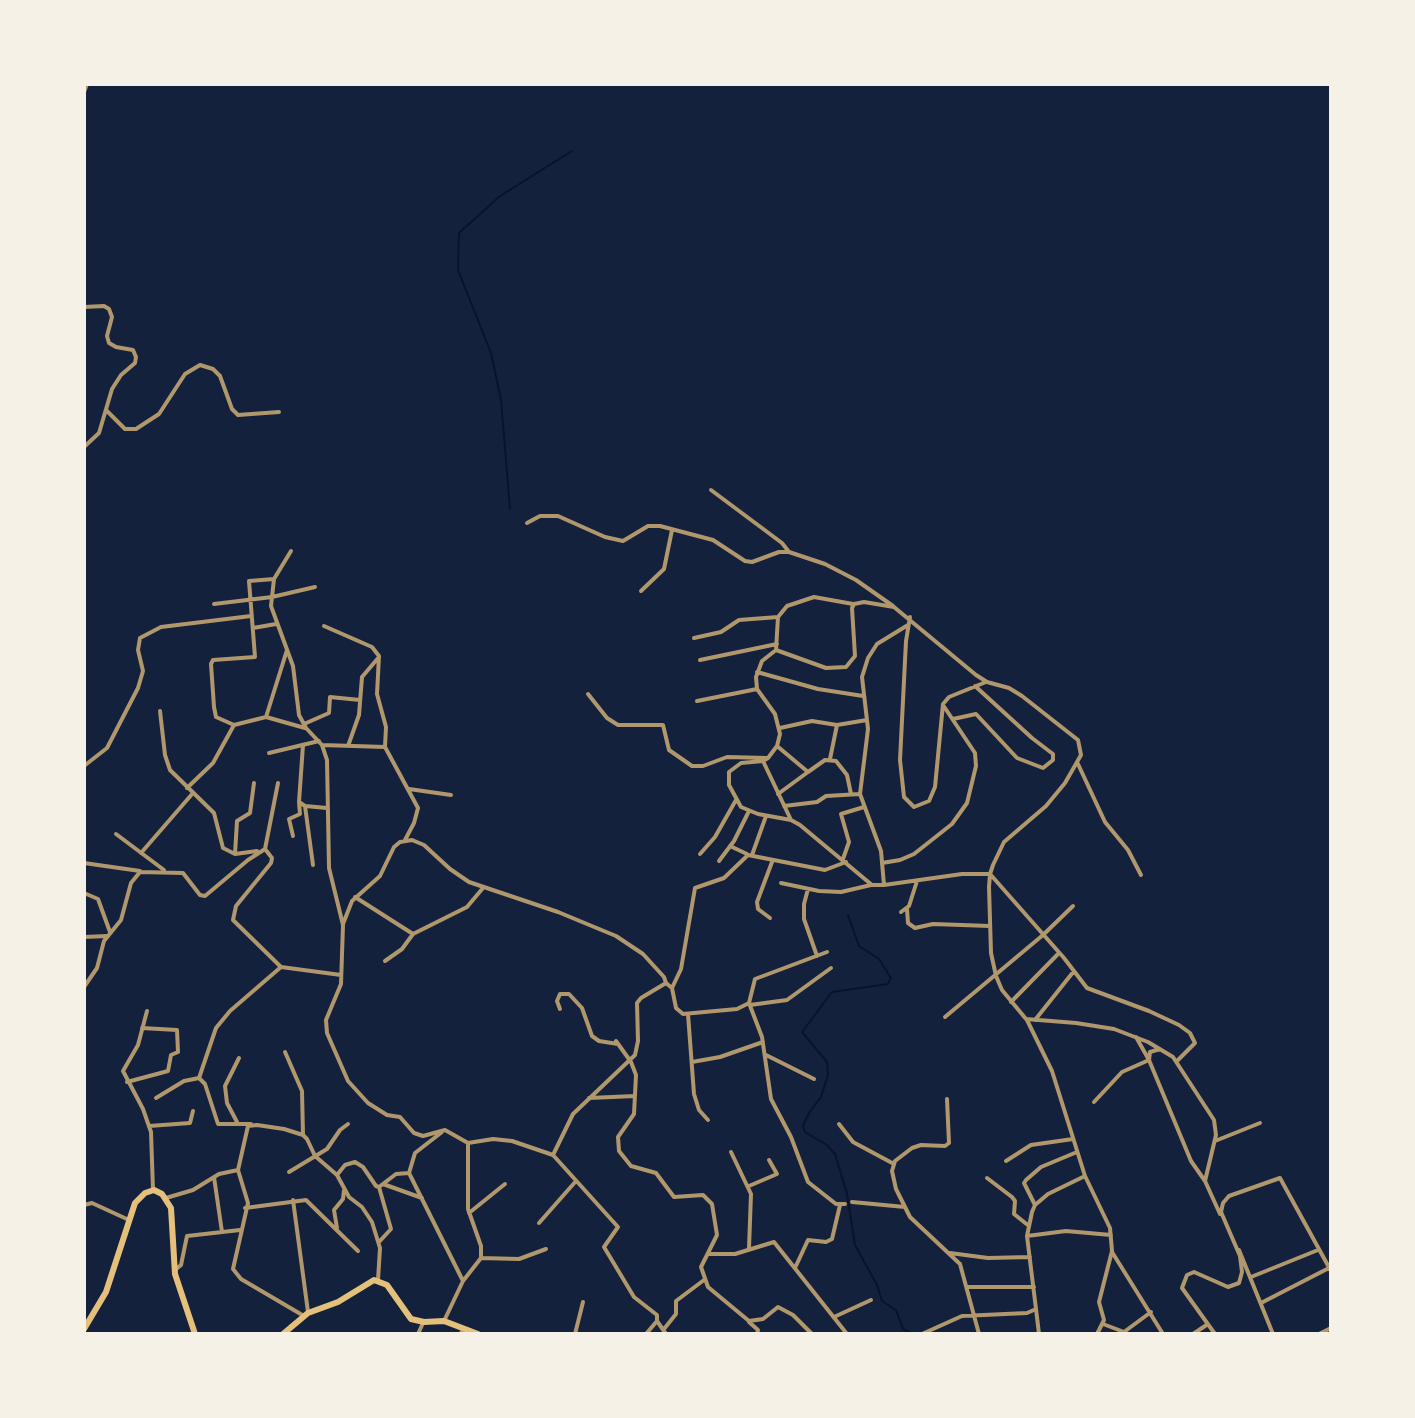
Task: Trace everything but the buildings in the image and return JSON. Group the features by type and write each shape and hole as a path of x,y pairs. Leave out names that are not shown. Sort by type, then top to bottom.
{"highway":[{"path":"84,1329 106,1292 129,1220 140,1197 154,1190 166,1198 171,1208 175,1270 188,1319 195,1334"},
{"path":"283,1334 306,1315 338,1302 368,1282 378,1280 391,1291 405,1314 424,1322 444,1321 462,1332 478,1334"}],"street":[{"path":"84,92 87,84"},
{"path":"84,306 104,306 109,309 112,317 107,336 108,343 116,348 133,350 136,357 135,363 115,383 99,433 84,447"},
{"path":"106,410 126,429 136,429 159,414 185,374 200,365 213,369 220,376 232,409 238,415 243,417 279,412"},
{"path":"711,490 782,543 789,552"},
{"path":"527,523 540,516 558,516 605,537 623,542 648,526 654,525 713,540 745,561 752,562 779,552 789,552 825,564 856,580 910,617 987,682 1016,692 1073,736 1080,747 1078,764 1046,806 1004,842 990,874 991,953 996,976 1011,1002 1026,1019 1052,1071 1085,1176 1103,1210 1111,1235 1112,1251 1099,1302 1103,1324 1097,1334"},
{"path":"641,591 664,569 672,530"},
{"path":"291,551 274,579 272,597 276,624 293,666 297,706 305,726 319,741 327,760 329,868 343,925 340,992 328,1012 327,1027 334,1053 348,1081 368,1103 387,1115 400,1117 414,1133 423,1136 445,1130 468,1143 493,1139 512,1141 553,1155 618,1227 604,1247 634,1297 657,1315 657,1321 665,1331 676,1314 676,1301 704,1280"},
{"path":"274,579 249,581 255,657 217,658 211,664 216,717 234,725 266,717 305,726 330,713 330,697 360,700"},
{"path":"214,604 272,597 315,587"},
{"path":"777,650 778,617 788,606 806,598 828,598 854,604 864,602 894,607"},
{"path":"777,650 826,668 846,667 855,656 852,608 854,604"},
{"path":"84,766 107,748 138,688 143,671 138,650 140,638 161,627 251,616"},
{"path":"693,638 722,632 739,620 778,617"},
{"path":"910,617 901,784 904,797 914,807 928,801 935,788 943,704 949,697 987,682"},
{"path":"253,628 276,624"},
{"path":"884,885 879,844 860,794 867,720 863,696 863,669 873,649 891,634 908,625"},
{"path":"324,626 372,647 380,656 377,694 386,727 385,747 418,808 414,823 405,840 394,847 380,876 355,897 343,925"},
{"path":"700,660 777,644"},
{"path":"266,717 287,649"},
{"path":"777,650 762,661 757,672 757,689 775,714 780,728 777,746 763,761 741,763 729,772 729,785 736,800 749,812 791,820"},
{"path":"348,747 357,725 362,677 380,656"},
{"path":"757,672 818,689 863,696"},
{"path":"953,718 976,714 1017,758 1043,768 1053,760 1053,754 975,686"},
{"path":"697,701 757,689"},
{"path":"588,694 607,718 618,725 663,725 669,750 692,766 703,766 727,758 768,758"},
{"path":"882,862 900,860 914,854 952,824 968,803 977,758 943,704"},
{"path":"160,711 167,763 174,776 214,813 223,848 235,854 263,850 272,858 271,863 236,906 233,920 281,967 341,975"},
{"path":"780,728 812,721 837,725 867,720"},
{"path":"187,788 213,764 234,725"},
{"path":"778,794 830,759 837,725"},
{"path":"269,753 319,741"},
{"path":"293,836 289,819 300,814 303,745"},
{"path":"322,746 385,747"},
{"path":"777,746 808,772"},
{"path":"830,759 844,769 850,794"},
{"path":"763,761 791,820 844,860 872,885"},
{"path":"1078,764 1105,822 1128,850 1141,875"},
{"path":"235,854 237,821 250,813 254,783"},
{"path":"84,863 140,872 183,873 200,895 205,896 263,850 278,783"},
{"path":"409,789 451,795"},
{"path":"141,853 193,793"},
{"path":"784,806 817,802 823,796 860,794"},
{"path":"700,854 715,837 736,800"},
{"path":"299,802 304,806 327,808"},
{"path":"304,806 313,864"},
{"path":"730,846 772,862 825,870 844,860 849,842 842,814 864,807"},
{"path":"719,861 749,812"},
{"path":"766,816 750,855 722,879 693,891 681,969 672,988 676,1008 688,1014 737,1010 750,1004 787,1000 831,968"},
{"path":"117,834 164,871"},
{"path":"405,840 424,845 460,877 483,888 558,912 616,936 652,962 672,988"},
{"path":"770,918 758,909 757,902 772,862"},
{"path":"84,987 97,968 109,934 121,920 131,884 140,872"},
{"path":"781,884 841,892 872,885 962,874 990,874 1087,988 1166,1019 1190,1033 1195,1043 1177,1061"},
{"path":"917,881 907,909 908,923 915,928 943,924 990,926"},
{"path":"385,961 402,949 413,934 467,907 483,888"},
{"path":"808,889 804,904 804,919 817,956"},
{"path":"84,893 98,899 109,934"},
{"path":"355,897 413,934"},
{"path":"945,1017 1043,935 1072,906"},
{"path":"901,912 907,909"},
{"path":"84,937 109,934"},
{"path":"795,1268 808,1240 826,1242 832,1239 842,1205 808,1182 791,1137 771,1099 763,1042 750,1004 755,979 827,952"},
{"path":"1011,1002 1059,953"},
{"path":"199,1078 216,1028 230,1011 281,967"},
{"path":"1035,1020 1074,971"},
{"path":"553,1155 573,1114 631,1062 637,1049 637,1003 641,998 666,983"},
{"path":"560,1009 557,1001 560,994 569,994 582,1008 591,1036 599,1041 618,1043 631,1062 636,1075 633,1114 618,1137 619,1151 631,1166 656,1173 674,1197 703,1195 708,1199 714,1209 718,1228 715,1243 701,1267 704,1280 719,1298 758,1329 757,1334"},
{"path":"147,1011 135,1052 123,1071 143,1109 149,1126 154,1190"},
{"path":"688,1014 696,1103 708,1120"},
{"path":"1026,1019 1089,1024 1136,1036 1161,1049 1177,1061 1214,1120 1215,1142 1205,1181"},
{"path":"128,1082 168,1071 171,1055 178,1052 177,1030 142,1028"},
{"path":"1136,1036 1149,1060 1191,1161 1205,1181 1251,1277 1273,1334"},
{"path":"692,1062 720,1058 763,1042"},
{"path":"1149,1060 1150,1052 1161,1049"},
{"path":"285,1052 302,1091 303,1135 315,1156 337,1175 367,1215 379,1242 378,1280"},
{"path":"765,1055 814,1079"},
{"path":"237,1122 227,1103 225,1086 239,1058"},
{"path":"1094,1102 1122,1072 1149,1060"},
{"path":"156,1098 184,1081 199,1078"},
{"path":"199,1078 205,1084 216,1121 220,1124 237,1122 303,1135"},
{"path":"589,1098 635,1096"},
{"path":"946,1099 949,1143 945,1146 921,1145 912,1148 894,1164 894,1181 904,1207 917,1224 960,1264 979,1334"},
{"path":"149,1126 190,1123 193,1111"},
{"path":"1215,1142 1260,1123"},
{"path":"252,1124 246,1131 238,1170 248,1198 233,1259 236,1276 306,1315"},
{"path":"289,1172 327,1149 340,1130 348,1124"},
{"path":"839,1124 853,1142 894,1164"},
{"path":"445,1130 415,1153 409,1173 463,1281"},
{"path":"1006,1161 1031,1145 1073,1139"},
{"path":"444,1321 463,1281 481,1258 481,1246 469,1213 468,1143"},
{"path":"731,1152 749,1186 752,1201 749,1248"},
{"path":"1035,1205 1024,1183 1026,1180 1041,1167 1077,1152"},
{"path":"749,1186 777,1174 769,1160"},
{"path":"337,1175 345,1165 355,1162 363,1167 376,1186 381,1185 423,1198"},
{"path":"166,1198 193,1190 214,1177 238,1170"},
{"path":"381,1185 396,1174 409,1173"},
{"path":"1039,1334 1027,1236 1035,1205 1048,1194 1085,1176"},
{"path":"214,1177 222,1232"},
{"path":"987,1178 1012,1197 1015,1201 1014,1214 1029,1226"},
{"path":"1222,1218 1222,1207 1229,1196 1280,1178 1330,1270 1261,1304"},
{"path":"539,1223 576,1181"},
{"path":"469,1213 505,1184"},
{"path":"379,1242 391,1229 381,1185"},
{"path":"337,1229 334,1210 343,1198 344,1187"},
{"path":"245,1208 293,1200 310,1202 358,1251"},
{"path":"293,1200 306,1315"},
{"path":"852,1202 904,1207"},
{"path":"84,1205 92,1203 129,1220"},
{"path":"175,1270 181,1265 187,1236 240,1230"},
{"path":"1027,1236 1066,1231 1111,1235"},
{"path":"708,1254 735,1254 774,1242 847,1334"},
{"path":"1215,1334 1184,1294 1184,1282 1188,1275 1194,1272 1228,1287 1239,1283 1242,1272 1237,1247"},
{"path":"481,1258 519,1259 546,1249"},
{"path":"1251,1277 1318,1250"},
{"path":"1112,1251 1163,1334"},
{"path":"949,1253 988,1258 1030,1257"},
{"path":"968,1287 1034,1287"},
{"path":"834,1317 871,1299"},
{"path":"575,1334 583,1302"},
{"path":"749,1321 763,1319 778,1307 793,1315 812,1334"},
{"path":"922,1334 962,1316 1027,1313 1036,1309"},
{"path":"1103,1324 1124,1332 1151,1312"},
{"path":"645,1334 657,1321"},
{"path":"418,1334 424,1322"},
{"path":"1193,1334 1208,1324"},
{"path":"1319,1334 1331,1328"}],"waterway":[{"path":"510,509 501,400 491,353 458,270 459,233 500,196 572,151"},
{"path":"848,915 859,946 879,959 891,978 888,984 832,992 802,1032 827,1062 828,1075 821,1097 803,1126 805,1132 827,1145 835,1154 847,1194 855,1245 877,1285 882,1301 896,1310 903,1329 913,1334"}]}
